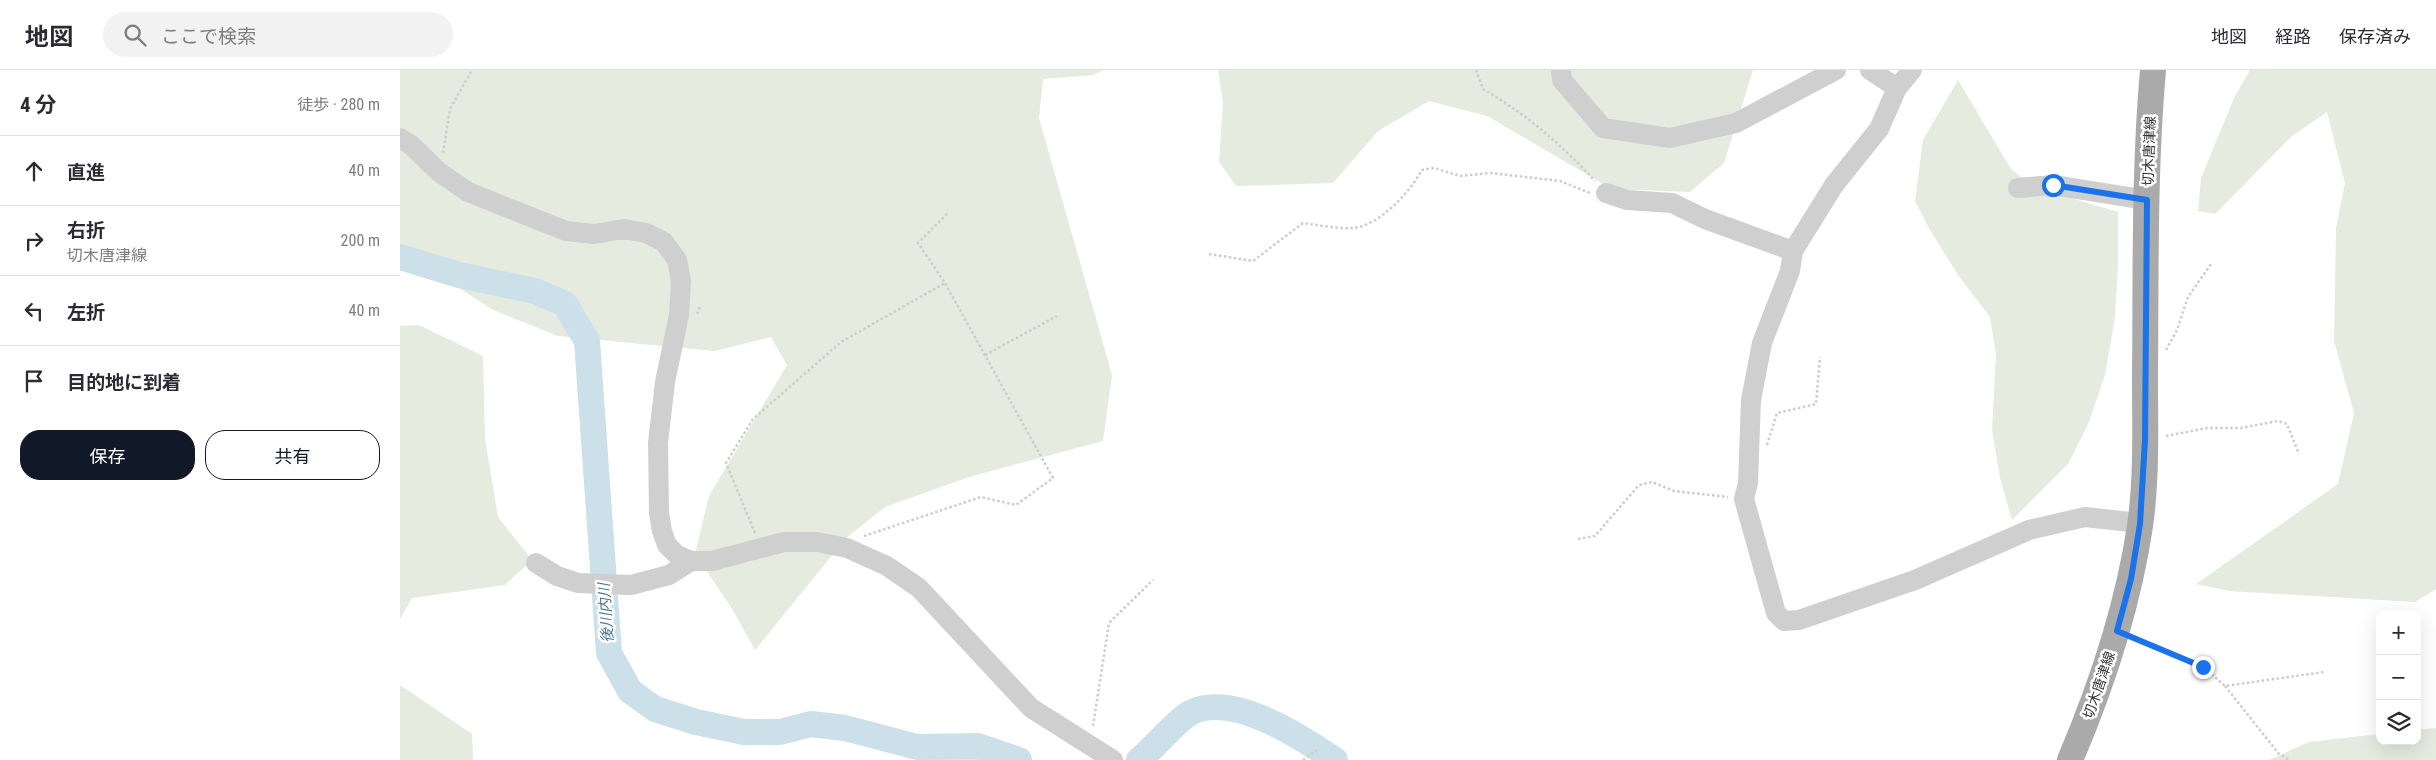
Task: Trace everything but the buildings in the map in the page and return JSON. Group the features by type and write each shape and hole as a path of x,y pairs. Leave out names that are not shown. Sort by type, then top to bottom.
{"main road":[{"name":"切木唐津線","path":"2070,760 2086,723 2117,631 2131,579 2140,524 2145,440 2148,126 2153,70"}],"street":[{"path":"1561,70 1562,80 1603,128 1670,138 1736,123 1836,70"},
{"path":"1870,70 1897,88"},
{"path":"1912,70 1897,88 1879,129 1834,185 1793,251 1790,270 1762,344 1751,400 1748,483 1744,499 1776,613 1784,621 1799,620 1915,580 2029,530 2085,517 2140,524"},
{"path":"400,138 411,144 440,172 468,192 566,231 594,234 624,230 646,233 664,242 677,260 681,281 679,315 665,382 658,443 658,513 667,545 677,555 691,561 712,561 784,542 817,542 846,548 887,566 919,588 1031,708 1100,752"},
{"path":"2018,188 2053,185 2147,200"},
{"path":"1606,193 1626,200 1672,203 1705,219 1793,251"},
{"path":"536,563 556,576 586,584 631,585 669,575 691,561"}],"path":[{"path":"440,172 450,109 472,70"},
{"path":"1476,70 1483,89 1519,111 1566,149 1606,193"},
{"path":"1209,254 1254,261 1303,223 1354,228 1373,223 1413,186 1422,170 1434,168 1460,176 1491,173 1560,181 1596,195 1606,193"},
{"path":"846,548 857,539 982,497 1016,505 1053,478 945,283 918,243 949,212"},
{"path":"2145,361 2164,352 2177,330 2188,297 2210,264"},
{"path":"761,548 726,463 753,419 841,342 945,283"},
{"path":"985,355 1057,316"},
{"path":"1766,450 1777,412 1816,404 1820,357"},
{"path":"2145,440 2207,428 2241,428 2278,421 2287,424 2299,454"},
{"path":"1578,539 1595,536 1639,485 1652,482 1674,491 1744,499"},
{"path":"1100,752 1109,623 1153,580"},
{"path":"2117,631 2203,667 2225,686 2279,754 2290,760"},
{"path":"2225,686 2324,672"},
{"path":"1303,760 1317,750"}],"shaded area":[{"path":"400,70 1104,70 1093,75 1043,79 1039,118 1112,375 1103,441 969,477 885,507 846,538 755,650 731,607 695,554 709,496 787,365 771,337 715,351 558,336 493,310 448,281 400,259"},
{"path":"1218,70 1753,70 1724,163 1690,192 1612,189 1487,116 1429,101 1378,131 1333,183 1236,186 1219,162 1223,102"},
{"path":"2250,70 2436,70 2436,589 2415,602 2230,591 2196,584 2338,484 2354,413 2334,341 2336,228 2345,183 2327,112 2292,136 2215,214 2198,211 2201,178 2234,98"},
{"path":"1958,80 2011,169 2034,187 2118,212 2118,265 2115,317 2105,375 2089,422 2068,464 2012,520 2000,478 1992,430 1996,355 1990,317 1958,275 1930,230 1915,201 1923,140"},
{"path":"419,325 483,356 485,439 498,517 532,560 505,585 412,598 400,619 400,326"},
{"path":"400,685 472,734 473,760 400,760"},
{"path":"2436,728 2436,760 2269,760 2309,742 2376,734 2376,745 2421,745 2421,730"},
{"path":"942,749 1022,760 922,760"}],"waterway":[{"name":"後川内川","path":"400,257 459,275 535,291 565,304 587,341 609,653 630,691 655,709 696,722 744,732 780,732 811,724 845,728 917,747 978,746 1019,760"},
{"name":"後川内川","path":"1139,760 1190,713 1207,708 1226,708 1245,712 1266,720 1304,740 1335,760"}],"route":[{"path":"2053,185 2147,200 2145,440 2140,524 2131,579 2117,631 2203,667"}]}
